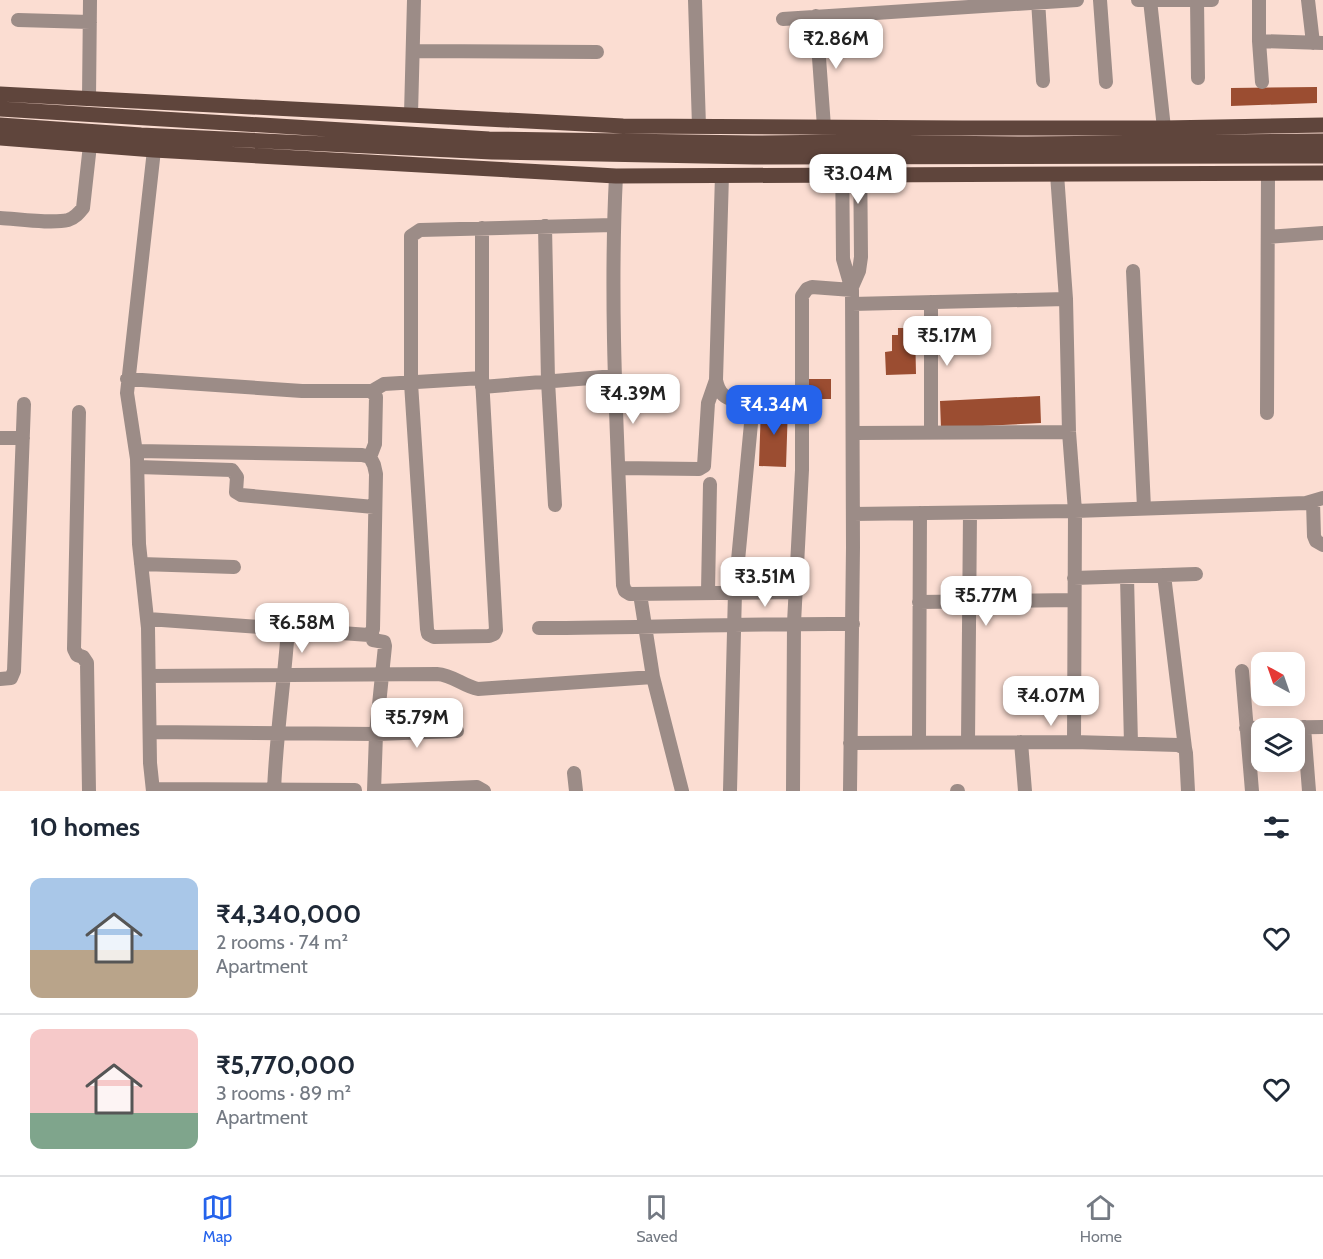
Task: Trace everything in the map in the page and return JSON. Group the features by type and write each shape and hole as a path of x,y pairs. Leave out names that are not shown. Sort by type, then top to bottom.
{"main road":[{"path":"0,94 623,126 824,127 842,142"},
{"path":"0,109 489,139 842,142 1323,156"},
{"path":"0,125 154,150 616,176 1323,173"},
{"path":"860,143 1164,128 1323,125"},
{"path":"0,138 91,138 492,152 743,157 842,142 1027,144 1323,141"}],"street":[{"path":"89,99 90,0"},
{"path":"411,114 414,0"},
{"path":"695,0 699,126"},
{"path":"783,19 816,16 850,7 1077,0"},
{"path":"1100,0 1106,82"},
{"path":"1138,0 1212,0"},
{"path":"1150,0 1164,128"},
{"path":"1197,0 1198,78"},
{"path":"1259,0 1262,82"},
{"path":"1259,41 1318,43 1308,0"},
{"path":"1038,2 1043,81"},
{"path":"816,16 824,127"},
{"path":"18,20 90,22"},
{"path":"413,51 597,52"},
{"path":"0,218 60,221 70,220 78,215 83,208 91,138"},
{"path":"842,142 843,259 852,294 853,624 850,791"},
{"path":"852,294 860,264 860,143"},
{"path":"154,150 127,379 128,405 138,467 137,519 148,619 153,790 355,790"},
{"path":"1267,413 1268,173"},
{"path":"1057,174 1066,299 1069,432 1075,511 1074,742"},
{"path":"722,175 716,380 722,396 742,403 752,413 733,626 730,791"},
{"path":"616,176 613,225 615,376 625,591 630,594 796,592"},
{"path":"482,228 482,383 496,630 489,636 434,637 428,634 427,629 411,383 411,236 420,230 482,228 545,226 613,225"},
{"path":"545,226 548,381 555,506"},
{"path":"1268,237 1323,233"},
{"path":"1133,271 1144,508"},
{"path":"792,791 794,623 802,470 802,296 807,289 812,287 852,294 930,302 1066,299"},
{"path":"930,302 931,433"},
{"path":"127,379 302,391 372,391 384,384 548,381 615,376"},
{"path":"619,468 699,469 704,466 708,403 716,380"},
{"path":"370,457 375,444 376,397 372,391"},
{"path":"0,679 11,678 14,671 24,404"},
{"path":"79,412 74,649 77,655 83,657 87,663 89,791"},
{"path":"853,433 1069,432"},
{"path":"0,438 23,438"},
{"path":"136,451 362,454 370,457 376,474 372,633 373,640 382,641 385,644 376,734 374,791"},
{"path":"138,467 232,470 237,477 236,492 241,495 374,507"},
{"path":"708,592 710,484"},
{"path":"853,514 1075,511 1318,500 1314,536 1316,541 1323,545"},
{"path":"919,742 920,513"},
{"path":"968,742 970,513"},
{"path":"141,564 234,567"},
{"path":"1074,578 1196,574"},
{"path":"1164,575 1188,791"},
{"path":"1127,577 1131,744"},
{"path":"640,594 653,677 682,791"},
{"path":"919,603 1074,600"},
{"path":"148,619 365,635 372,633"},
{"path":"539,628 853,624"},
{"path":"274,791 277,732 285,676 288,629"},
{"path":"1242,671 1252,791"},
{"path":"149,676 444,674 478,689 653,677"},
{"path":"1305,727 1323,727"},
{"path":"1246,728 1251,728"},
{"path":"150,732 376,734 457,731"},
{"path":"1305,740 1309,791"},
{"path":"1021,742 1025,791"},
{"path":"850,743 1074,742 1178,745 1185,748"},
{"path":"574,773 576,791"},
{"path":"379,791 477,787 484,791"}],"building":[{"path":"1317,87 1317,103 1231,106 1231,88"},
{"path":"898,328 915,328 916,374 886,375 885,352 892,351 892,335 898,335"},
{"path":"806,379 831,379 831,399 806,399"},
{"path":"1040,396 1041,423 941,428 940,401"},
{"path":"761,405 788,406 786,467 759,466"}]}
